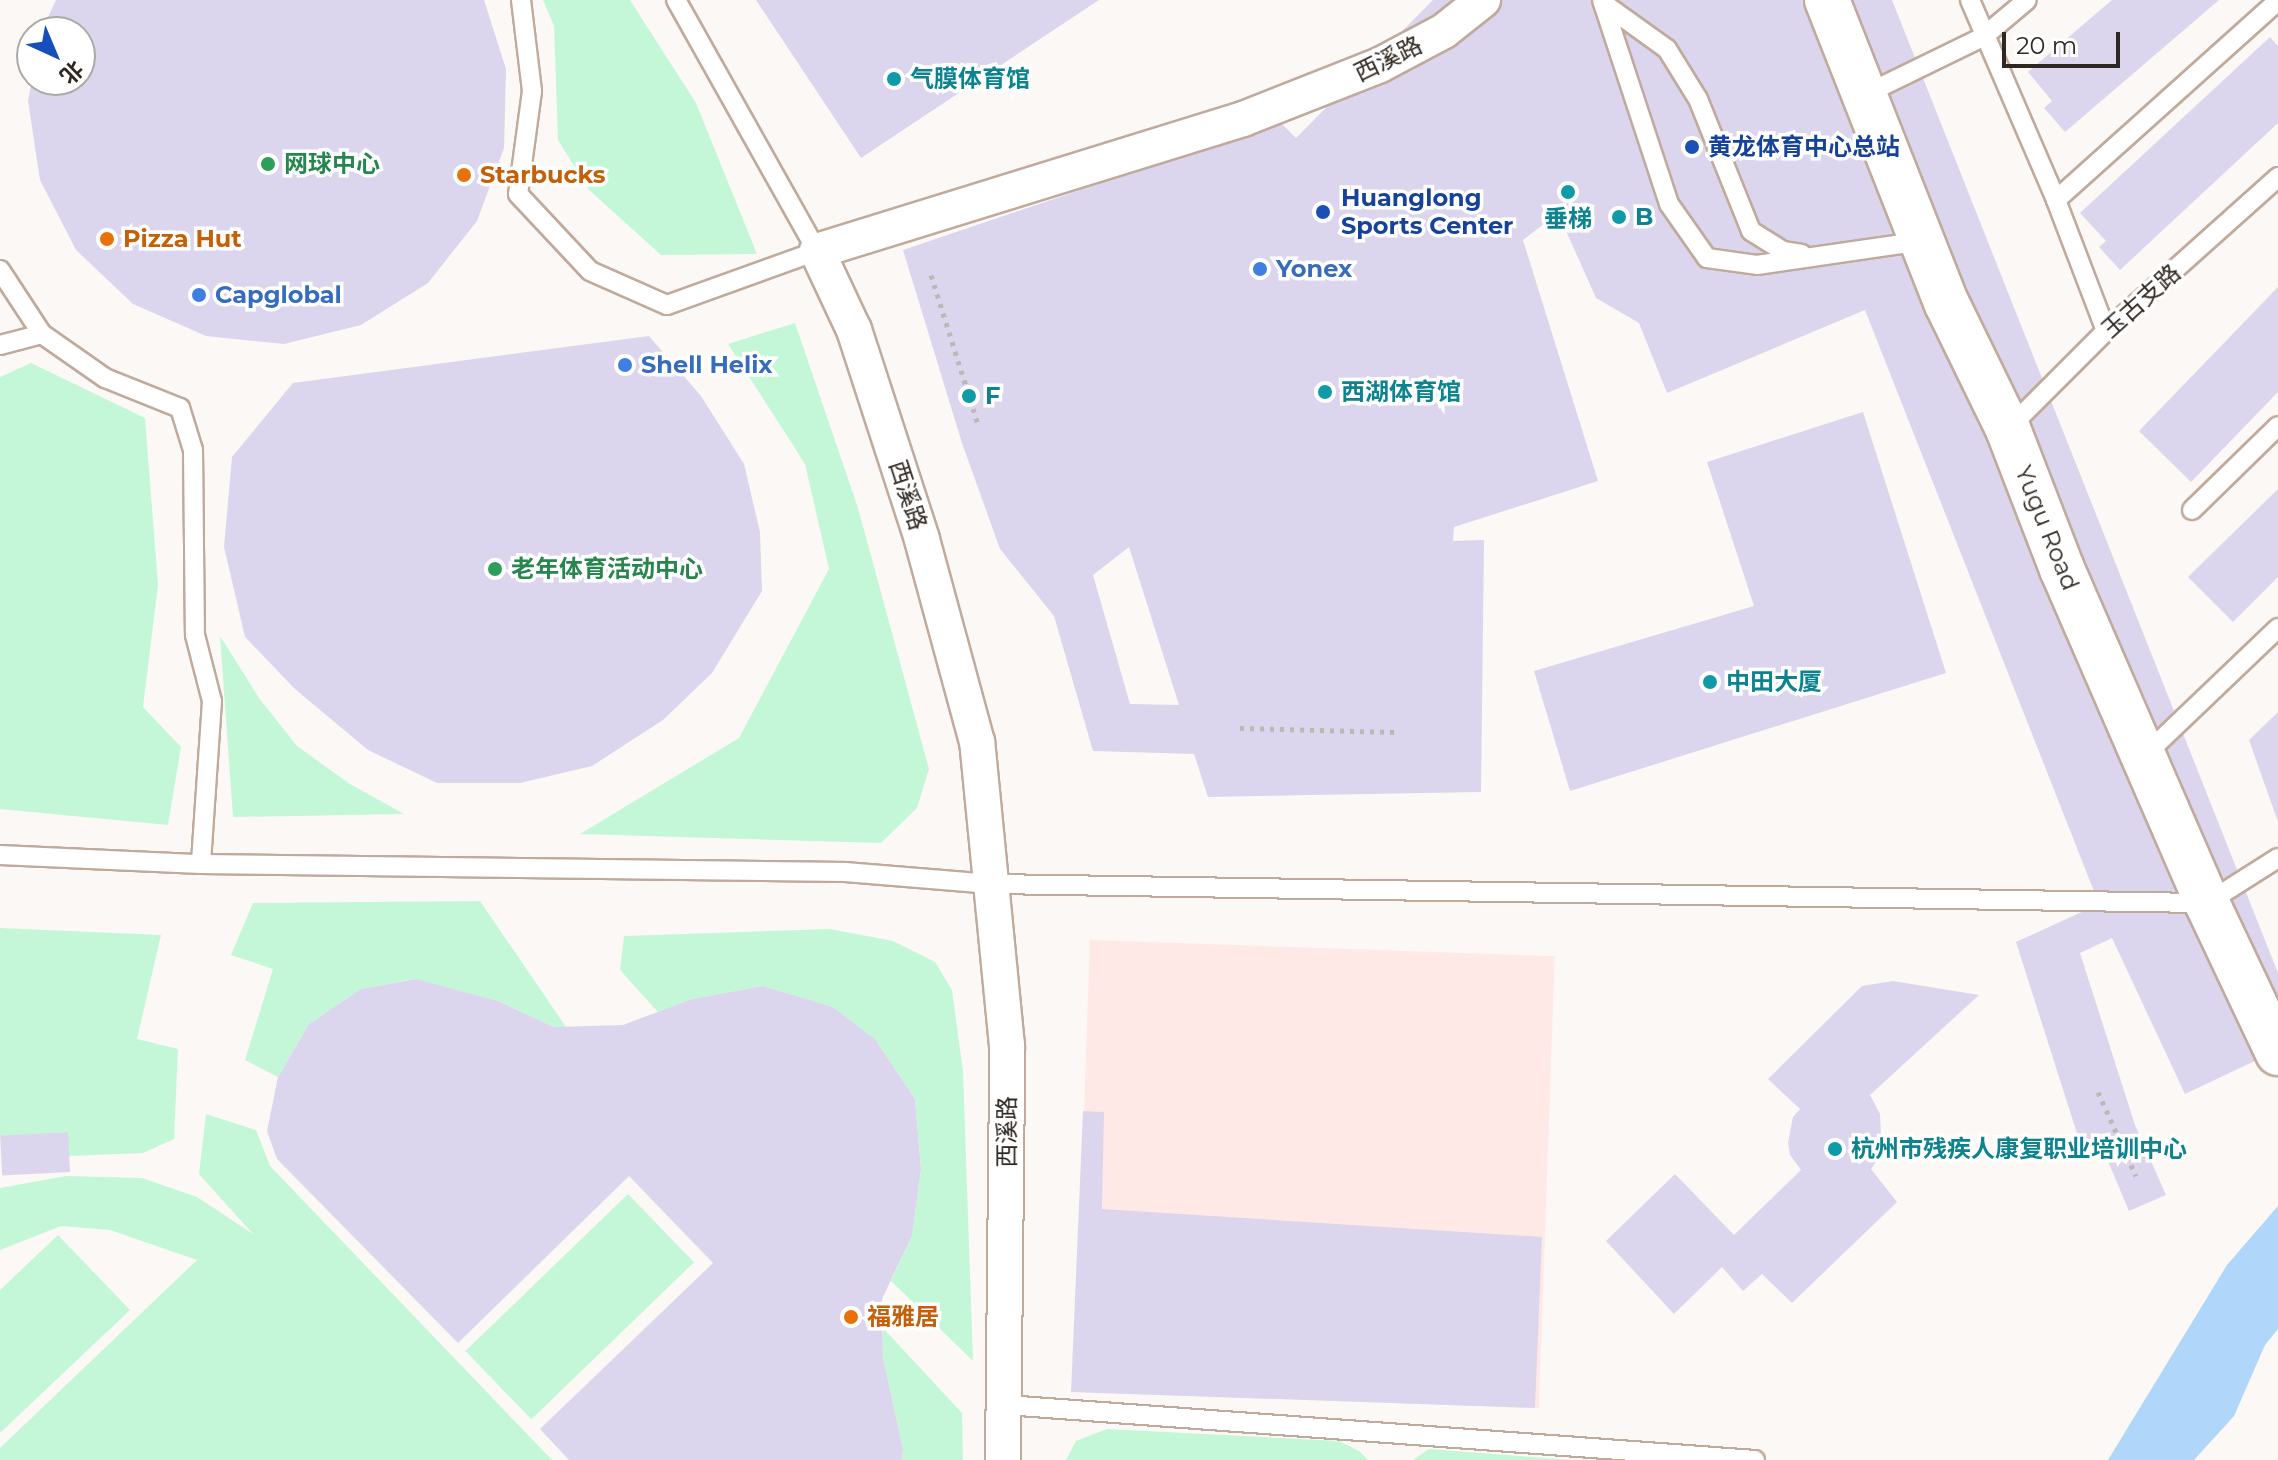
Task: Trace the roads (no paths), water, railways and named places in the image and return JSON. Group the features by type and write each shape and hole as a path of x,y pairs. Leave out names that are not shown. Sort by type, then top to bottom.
{"main road":[{"name":"Yugu Road","path":"1827,0 1947,304 2008,429 2062,569 2207,903 2278,1053"}],"street":[{"name":"西溪路","path":"1003,1460 1006,1405 1007,1046 977,742 922,539 854,330 817,251 1243,119 1380,65 1444,31 1483,0"}],"lane":[{"path":"521,0 532,91 518,194 590,271 667,305 817,251 676,0"},
{"path":"1970,0 1983,37 2056,200 2106,331"},
{"path":"1866,94 1983,37 2027,0"},
{"path":"1603,1 1667,49 1698,99 1751,231 1783,251 1821,258"},
{"path":"1603,1 1669,204 1707,258 1757,265 1821,258 1924,240"},
{"path":"2056,200 2278,1"},
{"name":"玉古支路","path":"2008,429 2106,331 2278,177"},
{"path":"0,270 42,334 105,378 180,408 193,450 195,635 212,701 201,864"},
{"path":"0,345 42,334"},
{"path":"2192,510 2278,426"},
{"path":"2145,755 2278,628"},
{"path":"0,855 201,864 845,872 992,884 2207,903 2278,858"},
{"path":"1006,1405 1755,1460"}],"water":[{"path":"2278,1206 2278,1329 2265,1345 2234,1416 2194,1460 2108,1460 2227,1265"}],"place":[{"name":"气膜体育馆","path":"894,79"},
{"name":"黄龙体育中心总站","path":"1692,147"},
{"name":"网球中心","path":"268,164"},
{"name":"Starbucks","path":"464,175"},
{"name":"垂梯","path":"1568,192"},
{"name":"Huanglong Sports Center","path":"1323,212"},
{"name":"B","path":"1619,217"},
{"name":"Pizza Hut","path":"107,239"},
{"name":"Yonex","path":"1260,269"},
{"name":"Capglobal","path":"199,295"},
{"name":"Shell Helix","path":"625,365"},
{"name":"西湖体育馆","path":"1325,392"},
{"name":"F","path":"969,396"},
{"name":"老年体育活动中心","path":"495,569"},
{"name":"中田大厦","path":"1710,682"},
{"name":"杭州市残疾人康复职业培训中心","path":"1835,1149"},
{"name":"福雅居","path":"851,1317"}]}
